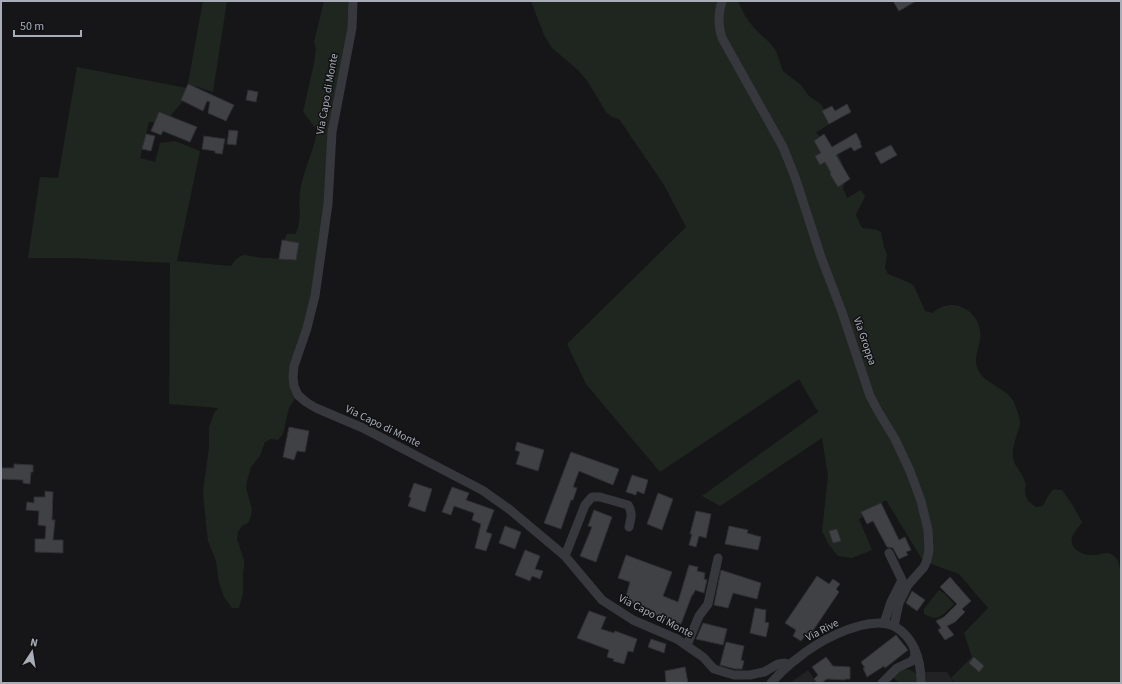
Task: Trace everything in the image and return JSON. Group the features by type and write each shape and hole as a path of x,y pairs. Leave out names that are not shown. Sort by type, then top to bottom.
{"street":[{"name":"Via Capo di Monte","path":"353,1 352,28 332,132 328,204 315,296 292,377 298,395 306,402 362,428 482,490 509,509 565,556 594,592 607,604 633,620 667,633 687,645 703,657 714,669 734,675 750,675 764,672 778,664 785,663 789,665"},
{"name":"Via Groppa","path":"722,1 718,12 722,38 785,153 795,177 821,257 842,312 870,396 895,439 910,471 921,501 928,530 929,550 927,560 924,567 908,585 899,603 894,626"},
{"path":"565,556 585,505 592,497 600,497 628,505 632,516 629,527"},
{"path":"884,623 889,607 902,580 889,553"},
{"path":"687,645 699,616 708,604 718,558"},
{"name":"Via Rive","path":"770,683 789,665 806,652 837,635 860,626 877,623 884,623 894,626"},
{"path":"894,626 903,632 919,656 921,678"},
{"path":"882,683 901,666 914,658 914,648"},
{"path":"901,666 913,667 921,678"}],"shaded area":[{"path":"203,1 227,1 213,92 195,86 165,123 149,122 140,158 155,162 160,143 175,141 200,151 177,261 231,266 238,258 245,255 278,259 287,234 295,234 300,218 301,184 316,136 316,129 303,112 314,63 316,49 314,42 324,1 353,1 317,278 296,360 296,397 289,408 283,434 278,440 271,439 265,442 260,456 251,467 247,481 246,488 252,509 248,523 242,526 238,532 237,539 244,560 243,594 239,608 232,608 224,597 219,583 216,561 208,541 204,505 203,491 209,448 209,427 214,413 218,408 169,404 170,263 73,258 28,258 40,177 58,178 77,67 187,88"},
{"path":"531,1 738,1 745,16 754,28 771,44 776,51 783,71 801,85 809,96 821,104 832,122 816,133 838,153 846,175 843,188 847,198 861,190 865,196 856,215 862,228 874,229 881,232 887,254 885,268 888,274 914,286 925,311 933,313 947,305 955,305 962,307 974,316 980,331 980,340 976,358 977,367 983,377 1012,399 1019,418 1020,425 1014,446 1013,458 1015,465 1023,476 1027,499 1036,507 1043,506 1054,489 1062,490 1082,522 1072,538 1075,548 1082,553 1089,555 1109,553 1112,554 1118,561 1121,577 1121,683 955,683 951,678 972,657 964,633 988,608 959,574 923,561 886,500 859,519 872,550 852,558 838,556 829,545 822,531 828,476 822,438 720,506 702,496 818,412 799,379 660,472 586,384 567,344 686,227 664,185 619,119 612,117 606,112 588,82 579,71 552,48 544,35"},
{"path":"939,590 954,604 944,614 933,618 929,617 924,614 924,609"},
{"path":"808,670 817,683 790,683"},
{"path":"900,670 911,670 918,675 919,683 899,683 892,676"},
{"path":"925,672 947,672 954,683 925,683"}],"building":[{"path":"893,1 916,1 899,11"},
{"path":"188,84 234,105 226,121 208,113 210,102 207,101 203,111 181,100"},
{"path":"248,90 258,92 256,102 246,100"},
{"path":"847,104 851,112 829,124 822,111 832,106 835,111"},
{"path":"159,112 197,127 190,142 163,131 161,135 151,131"},
{"path":"229,130 238,131 236,145 227,144"},
{"path":"856,133 862,147 854,151 851,147 836,155 850,179 838,187 825,162 820,165 815,156 821,153 814,141 824,134 832,147"},
{"path":"146,134 155,136 151,151 142,149"},
{"path":"204,136 225,139 222,154 215,153 215,151 202,149"},
{"path":"891,145 897,155 881,164 875,153"},
{"path":"282,240 299,243 296,260 279,259"},
{"path":"289,427 309,431 305,452 297,451 294,460 283,457"},
{"path":"517,442 544,450 538,471 516,464 520,452 515,450"},
{"path":"571,452 619,469 613,485 579,471 573,487 577,488 573,500 571,500 561,529 544,523"},
{"path":"14,464 33,465 30,484 23,483 23,480 1,479 1,468 14,468"},
{"path":"632,475 648,480 644,494 637,491 636,495 626,492"},
{"path":"414,483 432,489 425,512 408,506 411,498 409,497"},
{"path":"452,487 469,493 466,500 494,510 486,532 492,534 486,551 475,548 481,524 472,520 474,513 454,506 451,515 442,512"},
{"path":"45,491 53,492 52,520 55,520 53,540 63,540 63,553 35,552 35,539 45,539 46,526 38,525 39,511 26,510 27,502 34,503 34,497 45,497"},
{"path":"658,493 673,499 662,530 647,524"},
{"path":"881,503 899,540 905,537 911,550 906,552 908,555 899,559 893,548 887,547 873,521 867,524 861,512"},
{"path":"594,510 612,517 596,562 580,556 592,527 588,526"},
{"path":"696,511 711,514 706,538 699,536 696,547 689,545 692,534 690,534"},
{"path":"505,526 521,532 515,549 499,543"},
{"path":"729,526 748,530 747,533 761,537 758,550 725,544"},
{"path":"837,529 841,541 833,543 829,531"},
{"path":"525,550 540,556 535,569 543,571 540,579 532,576 530,581 515,575"},
{"path":"626,555 672,572 663,596 678,602 689,565 698,567 697,571 705,573 704,579 707,580 704,593 695,590 681,624 653,614 654,611 625,600 630,582 618,578"},
{"path":"721,570 761,583 757,599 733,593 728,608 714,605"},
{"path":"817,576 829,584 833,579 840,584 836,589 839,592 808,638 805,636 801,641 793,636 796,630 785,623"},
{"path":"950,577 971,601 962,609 965,612 955,622 947,626 954,635 945,640 938,630 941,628 936,621 944,617 957,604 940,587"},
{"path":"912,591 925,600 917,611 906,603"},
{"path":"755,608 766,610 765,622 769,623 766,637 750,633"},
{"path":"589,611 606,617 601,629 614,633 615,631 637,639 633,652 628,651 624,664 613,661 614,659 607,657 609,650 577,638"},
{"path":"703,623 727,629 723,645 696,639"},
{"path":"896,635 908,650 885,668 884,666 867,677 863,668 865,668 861,662"},
{"path":"651,639 666,644 664,653 648,647"},
{"path":"726,642 744,646 741,660 744,661 742,669 735,669 720,665"},
{"path":"826,657 833,666 850,667 850,679 827,679 821,683 817,683 814,679 818,675 812,667"},
{"path":"974,657 984,666 979,672 969,663"},
{"path":"685,667 688,683 666,683 665,671"}]}
